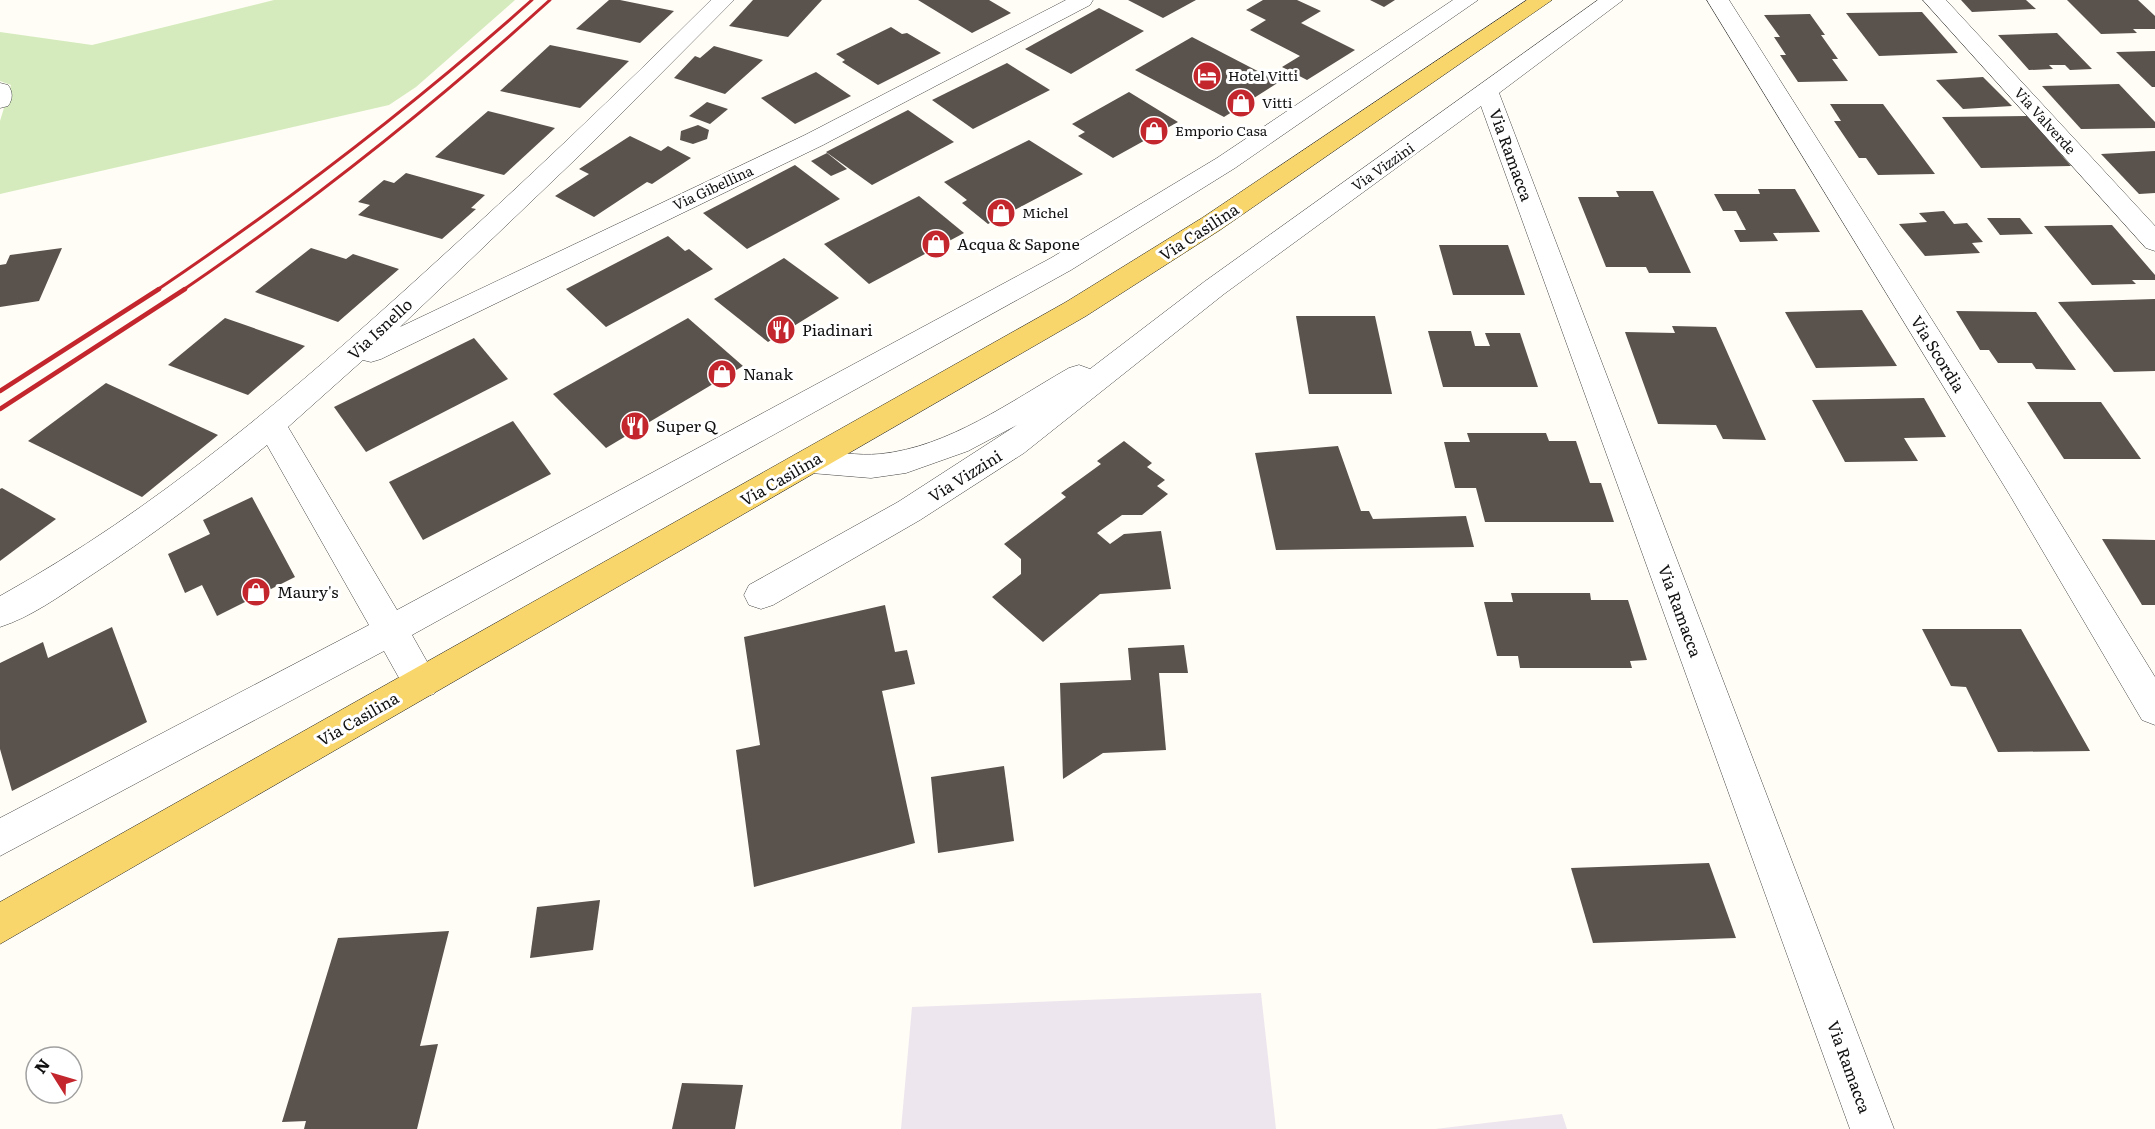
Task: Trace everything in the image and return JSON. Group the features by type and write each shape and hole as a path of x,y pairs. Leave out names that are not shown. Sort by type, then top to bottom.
{"main road":[{"name":"Via Casilina","path":"0,924 967,373 1141,269 1541,0"}],"street":[{"name":"Via Isnello","path":"0,613 84,565 146,524 208,478 271,425 340,366 551,170 723,0"},
{"name":"Via Gibellina","path":"340,366 814,140 1082,0"},
{"path":"0,838 389,631 1103,239 1226,163 1467,0"},
{"name":"Via Vizzini","path":"761,595 996,457 1073,401 1154,334 1222,282 1488,93 1612,0"},
{"name":"Via Scordia","path":"1718,0 2022,488 2155,709"},
{"name":"Via Valverde","path":"1934,0 2155,242"},
{"path":"0,90 0,101"},
{"name":"Via Ramacca","path":"1488,93 1872,1129"},
{"name":"Via Vizzini","path":"811,461 881,465 924,456 970,435 1154,334"},
{"path":"271,425 421,683"}],"shaded area":[{"path":"1261,993 1276,1129 901,1129 912,1007"},
{"path":"1562,1114 1567,1129 1435,1129"}],"green space":[{"path":"274,0 515,0 416,87 389,105 0,194 0,121 11,85 0,81 0,32 92,45"}],"building":[{"path":"609,0 620,0 674,11 640,43 576,29"},
{"path":"753,0 822,0 788,37 729,26"},
{"path":"918,0 989,0 1011,13 972,33"},
{"path":"1128,0 1196,0 1163,18"},
{"path":"1263,0 1297,0 1321,11 1301,23 1355,50 1307,80 1282,67 1300,56 1250,30 1266,20 1246,10"},
{"path":"1370,0 1395,0 1384,7"},
{"path":"1961,0 2026,0 2036,9 1972,12"},
{"path":"2067,0 2138,0 2155,16 2155,29 2133,29 2137,33 2101,34"},
{"path":"1099,8 1144,31 1071,74 1025,49"},
{"path":"1922,12 1958,53 1879,56 1846,13"},
{"path":"1810,14 1838,59 1832,59 1848,81 1798,82 1780,55 1786,55 1774,37 1780,37 1764,15"},
{"path":"891,27 902,34 907,33 941,53 878,85 842,62 845,60 836,54"},
{"path":"2057,33 2092,69 2070,70 2065,65 2049,65 2053,69 2029,70 1998,35"},
{"name":"Hotel Vitti","path":"1192,37 1279,82 1224,117 1135,70"},
{"path":"550,45 629,61 580,108 500,91"},
{"path":"714,46 763,60 725,94 674,78 695,56 700,58"},
{"path":"2155,51 2155,87 2152,87 2116,52"},
{"path":"1007,63 1050,90 973,129 932,100"},
{"path":"816,72 851,96 795,124 761,98"},
{"path":"1983,77 2012,106 1963,109 1936,80"},
{"path":"2119,84 2155,122 2155,128 2081,129 2042,86"},
{"path":"1129,92 1178,122 1113,158 1078,136 1085,132 1072,124"},
{"path":"707,102 728,109 710,124 689,116"},
{"path":"1830,104 1883,104 1935,174 1878,175 1866,158 1859,158 1834,121 1841,121"},
{"path":"908,110 954,142 872,185 826,152"},
{"path":"488,111 555,128 504,175 435,157"},
{"path":"2028,116 2071,166 1981,168 1942,117"},
{"path":"698,125 709,130 707,139 693,144 680,140 681,131"},
{"path":"630,136 661,151 668,146 691,158 652,184 647,182 594,217 555,196 589,174 579,169"},
{"path":"1029,140 1083,174 988,224 962,203 967,200 944,182"},
{"path":"2155,151 2155,193 2139,194 2101,154"},
{"path":"827,153 847,169 831,176 811,161"},
{"path":"795,165 840,199 747,249 703,213"},
{"path":"406,173 485,195 471,208 476,209 442,239 358,215 370,205 358,202 384,180 394,183"},
{"path":"1758,189 1795,189 1820,232 1773,233 1778,241 1740,242 1734,230 1746,230 1736,211 1723,211 1714,194 1760,194"},
{"path":"1616,191 1653,191 1691,273 1649,273 1646,267 1606,267 1578,197 1619,197"},
{"path":"919,196 964,233 869,284 824,244"},
{"path":"1944,211 1954,224 1967,223 1983,242 1972,243 1980,253 1925,256 1899,224 1927,222 1919,213"},
{"path":"1987,218 2020,218 2033,234 2000,235"},
{"path":"2112,225 2155,275 2155,280 2132,280 2136,284 2092,285 2044,226"},
{"path":"668,236 685,251 689,249 713,269 606,327 566,289"},
{"path":"1439,245 1508,245 1525,295 1453,295"},
{"path":"62,248 39,301 0,307 0,265 6,264 10,255"},
{"path":"311,248 346,259 353,254 399,269 338,322 255,292"},
{"path":"784,258 839,298 768,342 714,299"},
{"path":"2155,299 2155,371 2114,372 2058,302"},
{"path":"1862,310 1897,366 1816,368 1785,312"},
{"path":"1956,311 2036,312 2076,370 2036,369 2032,363 1998,363 1989,350 1980,350"},
{"path":"1296,316 1375,316 1392,394 1309,394"},
{"path":"225,318 305,346 248,395 168,365"},
{"path":"688,318 743,366 606,448 553,394"},
{"path":"1672,326 1716,327 1766,440 1723,439 1716,425 1658,424 1625,332 1675,333"},
{"path":"1428,331 1471,331 1475,346 1490,346 1485,333 1520,333 1538,387 1443,387"},
{"path":"474,338 508,379 366,452 334,407"},
{"path":"106,383 218,435 142,497 28,441"},
{"path":"1924,398 1946,437 1904,438 1918,461 1845,462 1812,400"},
{"path":"2027,402 2101,402 2141,459 2064,459"},
{"path":"513,421 551,474 423,540 389,482"},
{"path":"1467,433 1546,433 1549,441 1576,441 1590,483 1601,483 1614,522 1485,522 1476,488 1455,488 1444,442 1470,442"},
{"path":"1124,441 1152,463 1147,467 1165,480 1157,486 1168,494 1142,515 1122,515 1097,533 1110,544 1124,534 1161,531 1171,589 1100,594 1043,642 992,597 1021,574 1021,559 1004,544 1066,497 1061,493 1101,464 1097,461"},
{"path":"1338,446 1361,511 1369,511 1373,519 1466,516 1474,547 1276,550 1255,453"},
{"path":"2,488 56,519 0,561 0,489"},
{"path":"252,497 295,577 217,616 202,585 185,593 168,554 210,534 203,520"},
{"path":"2102,539 2155,540 2155,605 2142,605"},
{"path":"1511,593 1590,593 1591,600 1628,600 1647,660 1630,661 1632,668 1520,668 1518,656 1497,656 1484,602 1513,602"},
{"path":"885,605 895,652 907,650 915,684 882,691 915,843 754,887 736,750 760,745 744,637"},
{"path":"112,627 147,722 12,791 0,749 0,663 43,642 48,658"},
{"path":"1922,629 2021,629 2090,751 1998,752 1966,687 1951,686"},
{"path":"1184,645 1188,673 1159,673 1166,750 1103,753 1063,779 1060,683 1131,680 1128,648"},
{"path":"1004,766 1014,841 938,853 931,777"},
{"path":"1709,863 1736,938 1593,943 1571,868"},
{"path":"600,900 593,950 530,958 537,907"},
{"path":"449,931 420,1046 438,1044 417,1129 304,1129 306,1121 282,1122 338,938"},
{"path":"682,1083 743,1085 735,1129 672,1129"}],"railway":[{"path":"157,290 255,222 396,115 532,0"},
{"path":"183,290 325,187 417,115 550,0"},
{"path":"0,391 159,289"},
{"path":"0,409 185,289"}],"place":[{"name":"Hotel Vitti","path":"1207,76"},
{"name":"Vitti","path":"1241,103"},
{"name":"Emporio Casa","path":"1154,131"},
{"name":"Michel","path":"1001,213"},
{"name":"Acqua & Sapone","path":"936,244"},
{"name":"Piadinari","path":"781,330"},
{"name":"Nanak","path":"722,374"},
{"name":"Super Q","path":"635,426"},
{"name":"Maury's","path":"256,592"}]}
